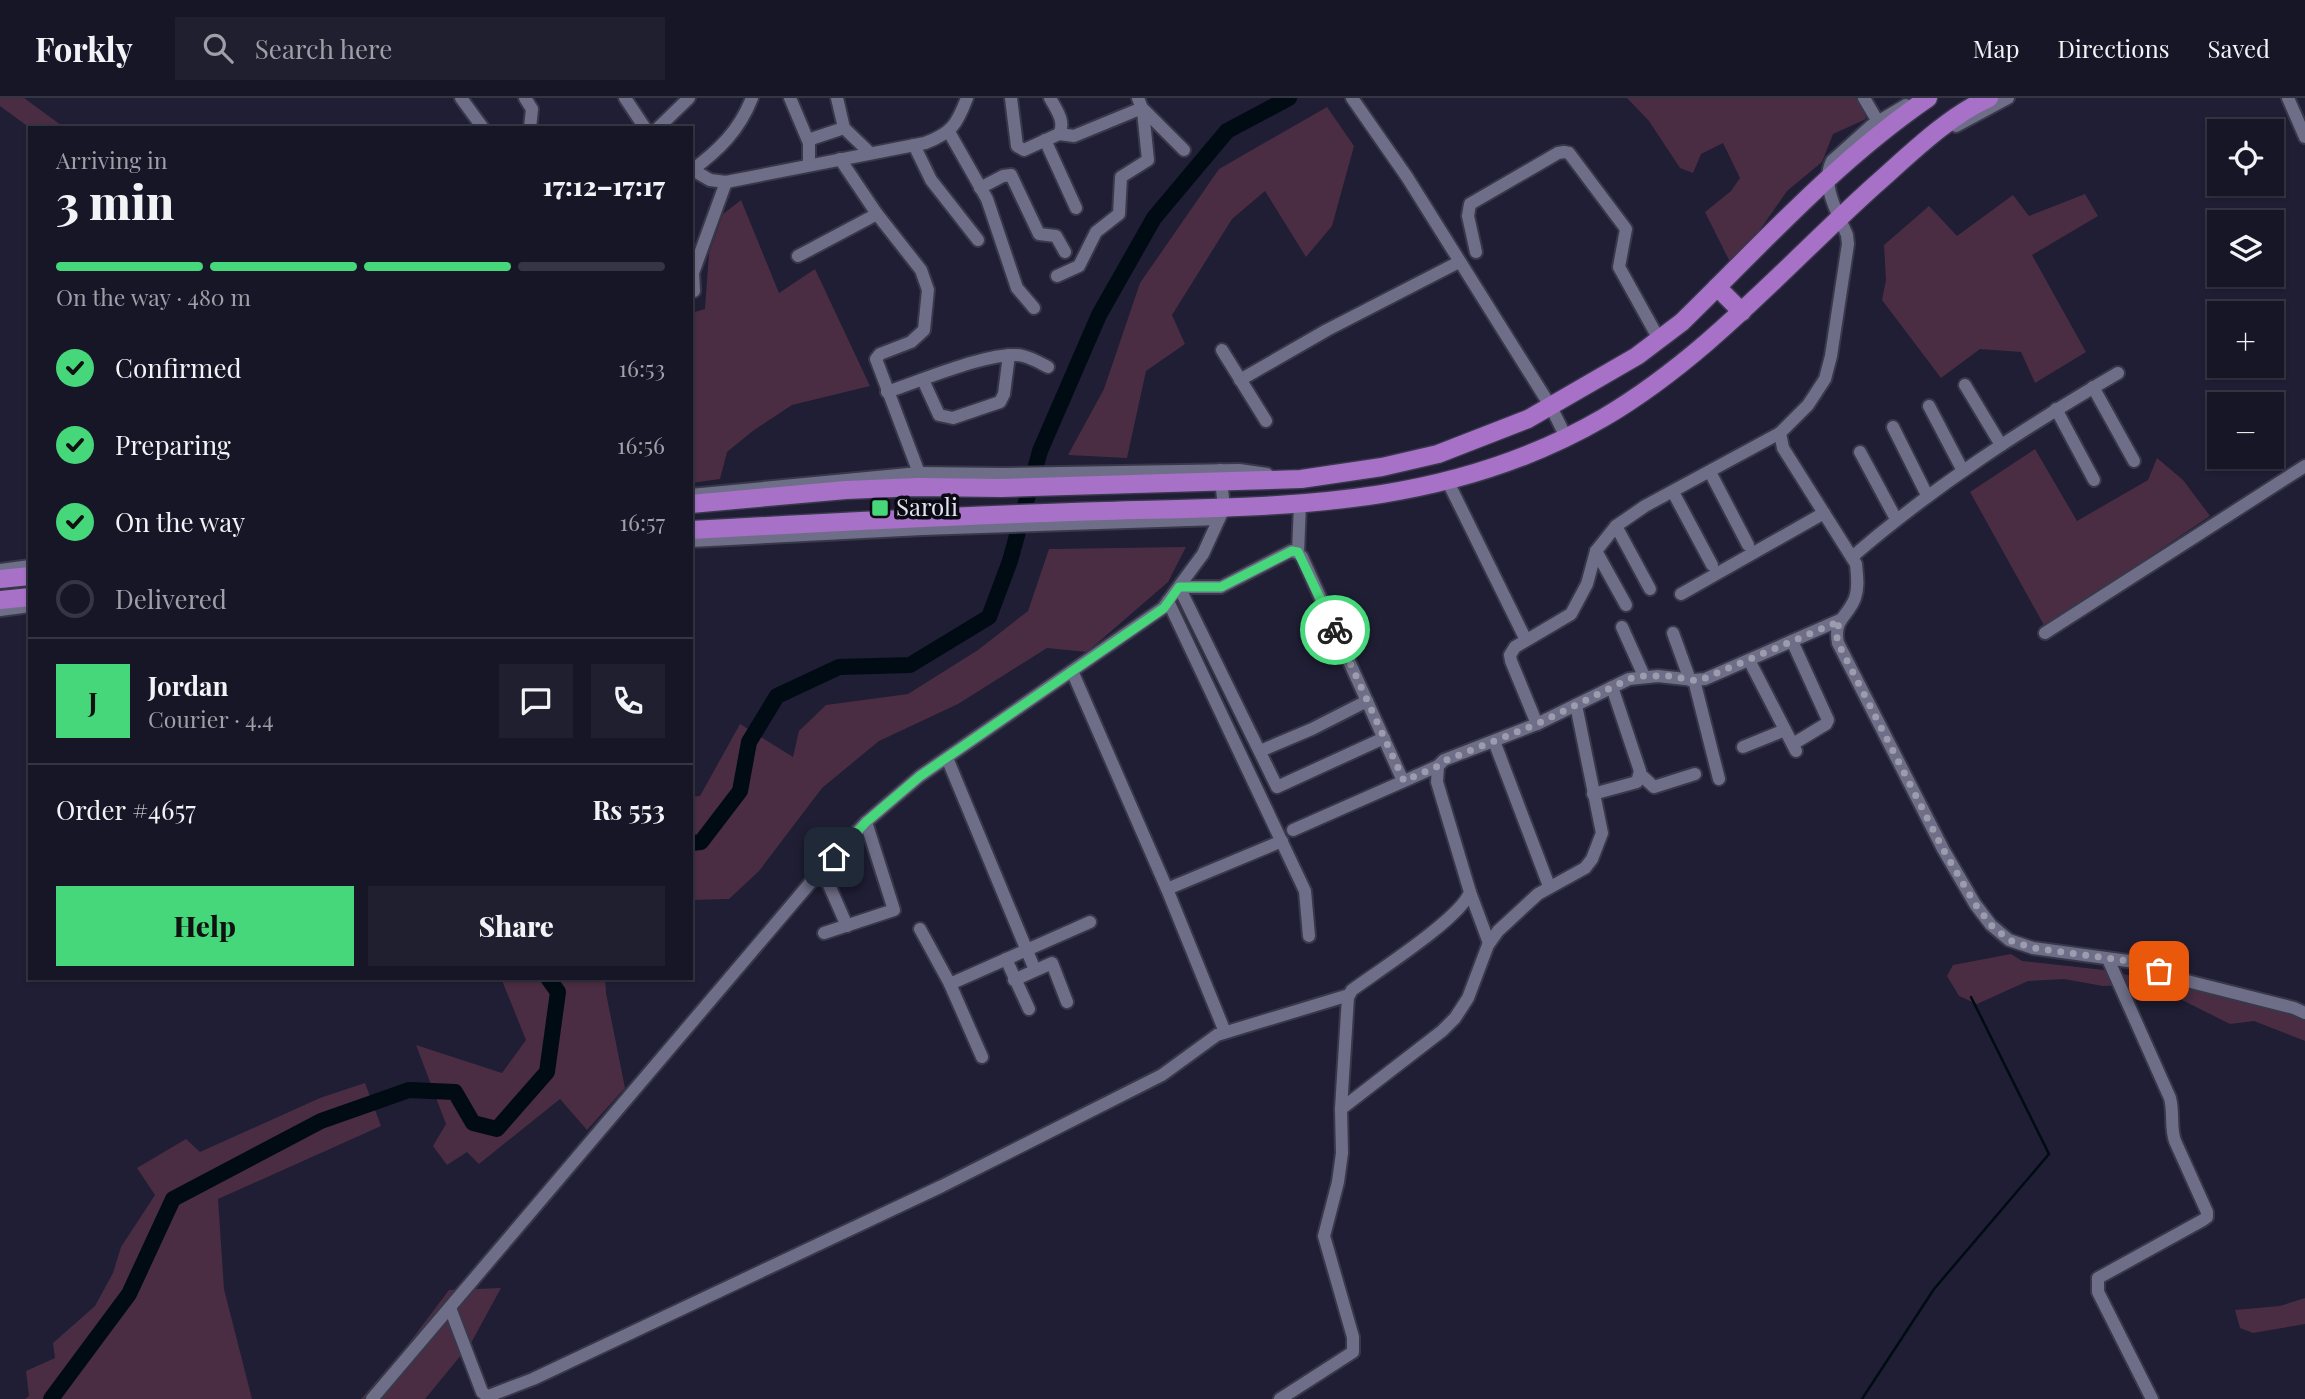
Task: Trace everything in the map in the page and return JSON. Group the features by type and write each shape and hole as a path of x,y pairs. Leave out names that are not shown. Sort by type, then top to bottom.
{"highway":[{"path":"693,504 846,490 1004,481 1221,476 1301,479 1382,467 1438,454 1551,407 1660,341 1881,126 1928,98"},
{"path":"693,530 1222,513 1394,494 1486,470 1566,437 1604,417 1673,372 1716,337 1929,137 1989,98"},
{"path":"1717,288 1742,312"},
{"path":"0,579 28,576"},
{"path":"0,600 28,597"}],"street":[{"path":"461,98 482,126"},
{"path":"625,98 650,126 689,98"},
{"path":"693,169 716,152 733,134 752,98"},
{"path":"790,98 809,143 809,164"},
{"path":"837,98 844,128 870,153"},
{"path":"693,171 710,180 726,182 914,145 949,132 958,121 967,98"},
{"path":"1011,98 1017,146 1024,150 1059,134 1074,136 1140,103"},
{"path":"1050,98 1062,124 1059,134"},
{"path":"1352,98 1407,177 1551,407 1566,437"},
{"path":"1864,98 1881,126 1916,98"},
{"path":"1841,221 1926,147 1955,127 2008,98"},
{"path":"2288,98 2305,136"},
{"path":"530,126 531,102"},
{"path":"1140,103 1184,150"},
{"path":"1057,276 1079,266 1096,232 1119,214 1121,177 1147,160 1140,103"},
{"path":"809,143 815,136 844,128"},
{"path":"949,132 990,207 1017,288 1034,308"},
{"path":"1045,140 1076,208"},
{"path":"914,145 932,180 978,240"},
{"path":"1476,252 1468,216 1470,204 1558,153 1569,153 1626,229 1619,267 1660,341"},
{"path":"840,159 877,214 921,270 928,290 924,330 911,342 880,354 876,359 919,473"},
{"path":"980,188 1003,176 1011,175 1039,233 1056,236 1065,252"},
{"path":"1537,724 1510,655 1515,647 1571,614 1587,584 1596,551 1616,526 1645,506 1780,433 1808,405 1825,379 1846,259 1847,235 1826,180"},
{"path":"694,291 693,273 726,182"},
{"path":"797,256 877,214"},
{"path":"1240,380 1327,330 1459,262"},
{"path":"1222,350 1266,421"},
{"path":"886,388 1009,355 1023,356 1048,367"},
{"path":"923,380 939,415 953,418 1000,402 1004,394 1009,355"},
{"path":"1852,557 1927,495 2056,409 2118,373"},
{"path":"1965,385 2001,445"},
{"path":"2094,387 2134,461"},
{"path":"1929,407 1963,471"},
{"path":"2056,409 2094,480"},
{"path":"1893,427 1927,495"},
{"path":"1780,433 1783,448 1856,564 1858,584 1855,600 1840,621 1836,632 1838,643 1943,849 1975,904 1991,925 2009,940 2033,948 2136,962 2183,980 2305,1013"},
{"path":"1860,452 1896,519"},
{"path":"2045,633 2305,466"},
{"path":"1710,472 1748,545"},
{"path":"693,495 919,473 1004,481"},
{"path":"372,1399 822,869 866,822 920,776 1164,608 1203,554 1222,513 1221,476"},
{"path":"1448,482 1526,640"},
{"path":"1673,492 1712,565"},
{"path":"1300,504 1298,552 1404,781"},
{"path":"1681,594 1824,513"},
{"path":"693,541 996,521"},
{"path":"1616,526 1650,589"},
{"path":"1179,587 1221,587 1292,551 1298,552"},
{"path":"1596,551 1626,605"},
{"path":"0,570 28,566"},
{"path":"1179,587 1278,787 1384,738"},
{"path":"1168,601 1305,891 1309,936"},
{"path":"0,610 28,606"},
{"path":"1293,830 1444,761 1537,724 1629,679 1644,676 1692,680 1706,678 1840,621"},
{"path":"1622,627 1644,676"},
{"path":"1673,633 1692,680 1719,779"},
{"path":"1749,660 1795,748 1828,720 1792,641"},
{"path":"1072,671 1167,889 1225,1032"},
{"path":"1612,687 1640,774 1654,787 1695,774"},
{"path":"1259,751 1312,729 1367,701"},
{"path":"1341,1109 1442,1031 1455,1018 1468,998 1489,943 1498,931 1549,886 1585,867 1592,859 1602,833 1576,705"},
{"path":"1743,747 1785,730"},
{"path":"1494,741 1549,886"},
{"path":"947,758 1035,970"},
{"path":"1438,766 1437,782 1470,892 1489,943"},
{"path":"1593,794 1637,782 1640,774"},
{"path":"824,933 894,910 866,822"},
{"path":"1167,889 1282,841"},
{"path":"822,869 847,926"},
{"path":"1280,1399 1353,1352 1353,1337 1324,1236 1338,1182 1348,999 1352,990 1448,918 1468,899 1470,892"},
{"path":"950,984 1090,922"},
{"path":"920,929 950,984 982,1057"},
{"path":"2108,959 2170,1098 2173,1109 2172,1132 2207,1212 2207,1217 2203,1220 2098,1278 2098,1292 2152,1399"},
{"path":"1006,960 1029,1009"},
{"path":"1014,980 1052,963 1067,1002"},
{"path":"450,1308 481,1392 487,1396 491,1395 545,1373 954,1180 1162,1075 1207,1041 1225,1032 1348,999"}],"shaded area":[{"path":"0,98 24,98 62,126 28,127 0,106"},
{"path":"1627,98 1860,98 1866,119 1833,134 1822,162 1787,191 1746,250 1730,262 1705,212 1731,191 1740,178 1723,143 1701,154 1693,173 1680,168 1649,121"},
{"path":"1327,107 1354,146 1332,226 1306,257 1265,191 1232,219 1172,315 1185,344 1146,371 1127,458 1068,455 1104,389 1140,283 1219,169"},
{"path":"2085,194 2098,216 2032,255 2086,352 2035,383 2021,352 1980,349 1941,378 1882,300 1886,280 1884,245 1929,206 1957,236 2013,195 2029,216"},
{"path":"741,200 779,293 815,269 870,386 792,405 727,452 720,479 693,483 693,312 705,309 709,253 723,214"},
{"path":"2035,449 2077,521 2148,480 2157,458 2183,480 2210,516 2045,627 1970,492"},
{"path":"1186,547 1168,582 1087,652 1047,648 958,704 879,741 822,788 759,871 729,899 693,900 693,797 700,796 740,724 793,757 799,731 826,705 908,694 978,650 1028,611 1049,549"},
{"path":"2011,954 2022,961 2104,970 2132,976 2152,972 2267,1005 2305,1019 2305,1041 2254,1021 2230,1024 2172,995 2158,1000 2130,985 2103,986 2064,979 2028,981 1977,1004 1959,996 1947,976 1953,965"},
{"path":"502,980 605,980 625,1088 587,1130 560,1099 479,1164 467,1152 447,1165 433,1146 446,1124 416,1045 502,1073 526,1040"},
{"path":"365,1083 381,1126 218,1199 224,1289 252,1399 25,1399 29,1396 26,1371 55,1358 53,1343 95,1306 113,1273 121,1247 155,1195 137,1168 186,1139 200,1152 320,1098"},
{"path":"501,1288 471,1343 425,1399 361,1399 409,1343 449,1290"},
{"path":"2305,1298 2305,1324 2253,1333 2240,1328 2235,1310 2280,1306"}],"waterway":[{"path":"693,843 701,842 740,791 749,742 777,696 839,667 910,665 989,617 1010,561 1040,451 1099,315 1154,218 1227,131 1289,98"},
{"path":"51,1399 129,1294 173,1199 321,1121 409,1090 455,1092 473,1123 497,1129 547,1072 558,992 549,980"},
{"path":"1862,1399 1934,1289 2049,1154 1971,997"}],"way so far":[{"path":"1335,630 1404,781 1444,761 1537,724 1629,679 1638,676 1669,676 1698,681 1840,621 1836,632 1838,643 1943,849 1975,904 1991,925 2009,940 2033,948 2136,962 2159,971"}],"place":[{"name":"Saroli","path":"880,508"}],"route":[{"path":"834,857 866,822 920,776 1164,608 1179,587 1221,587 1292,551 1298,552 1335,630"}]}
